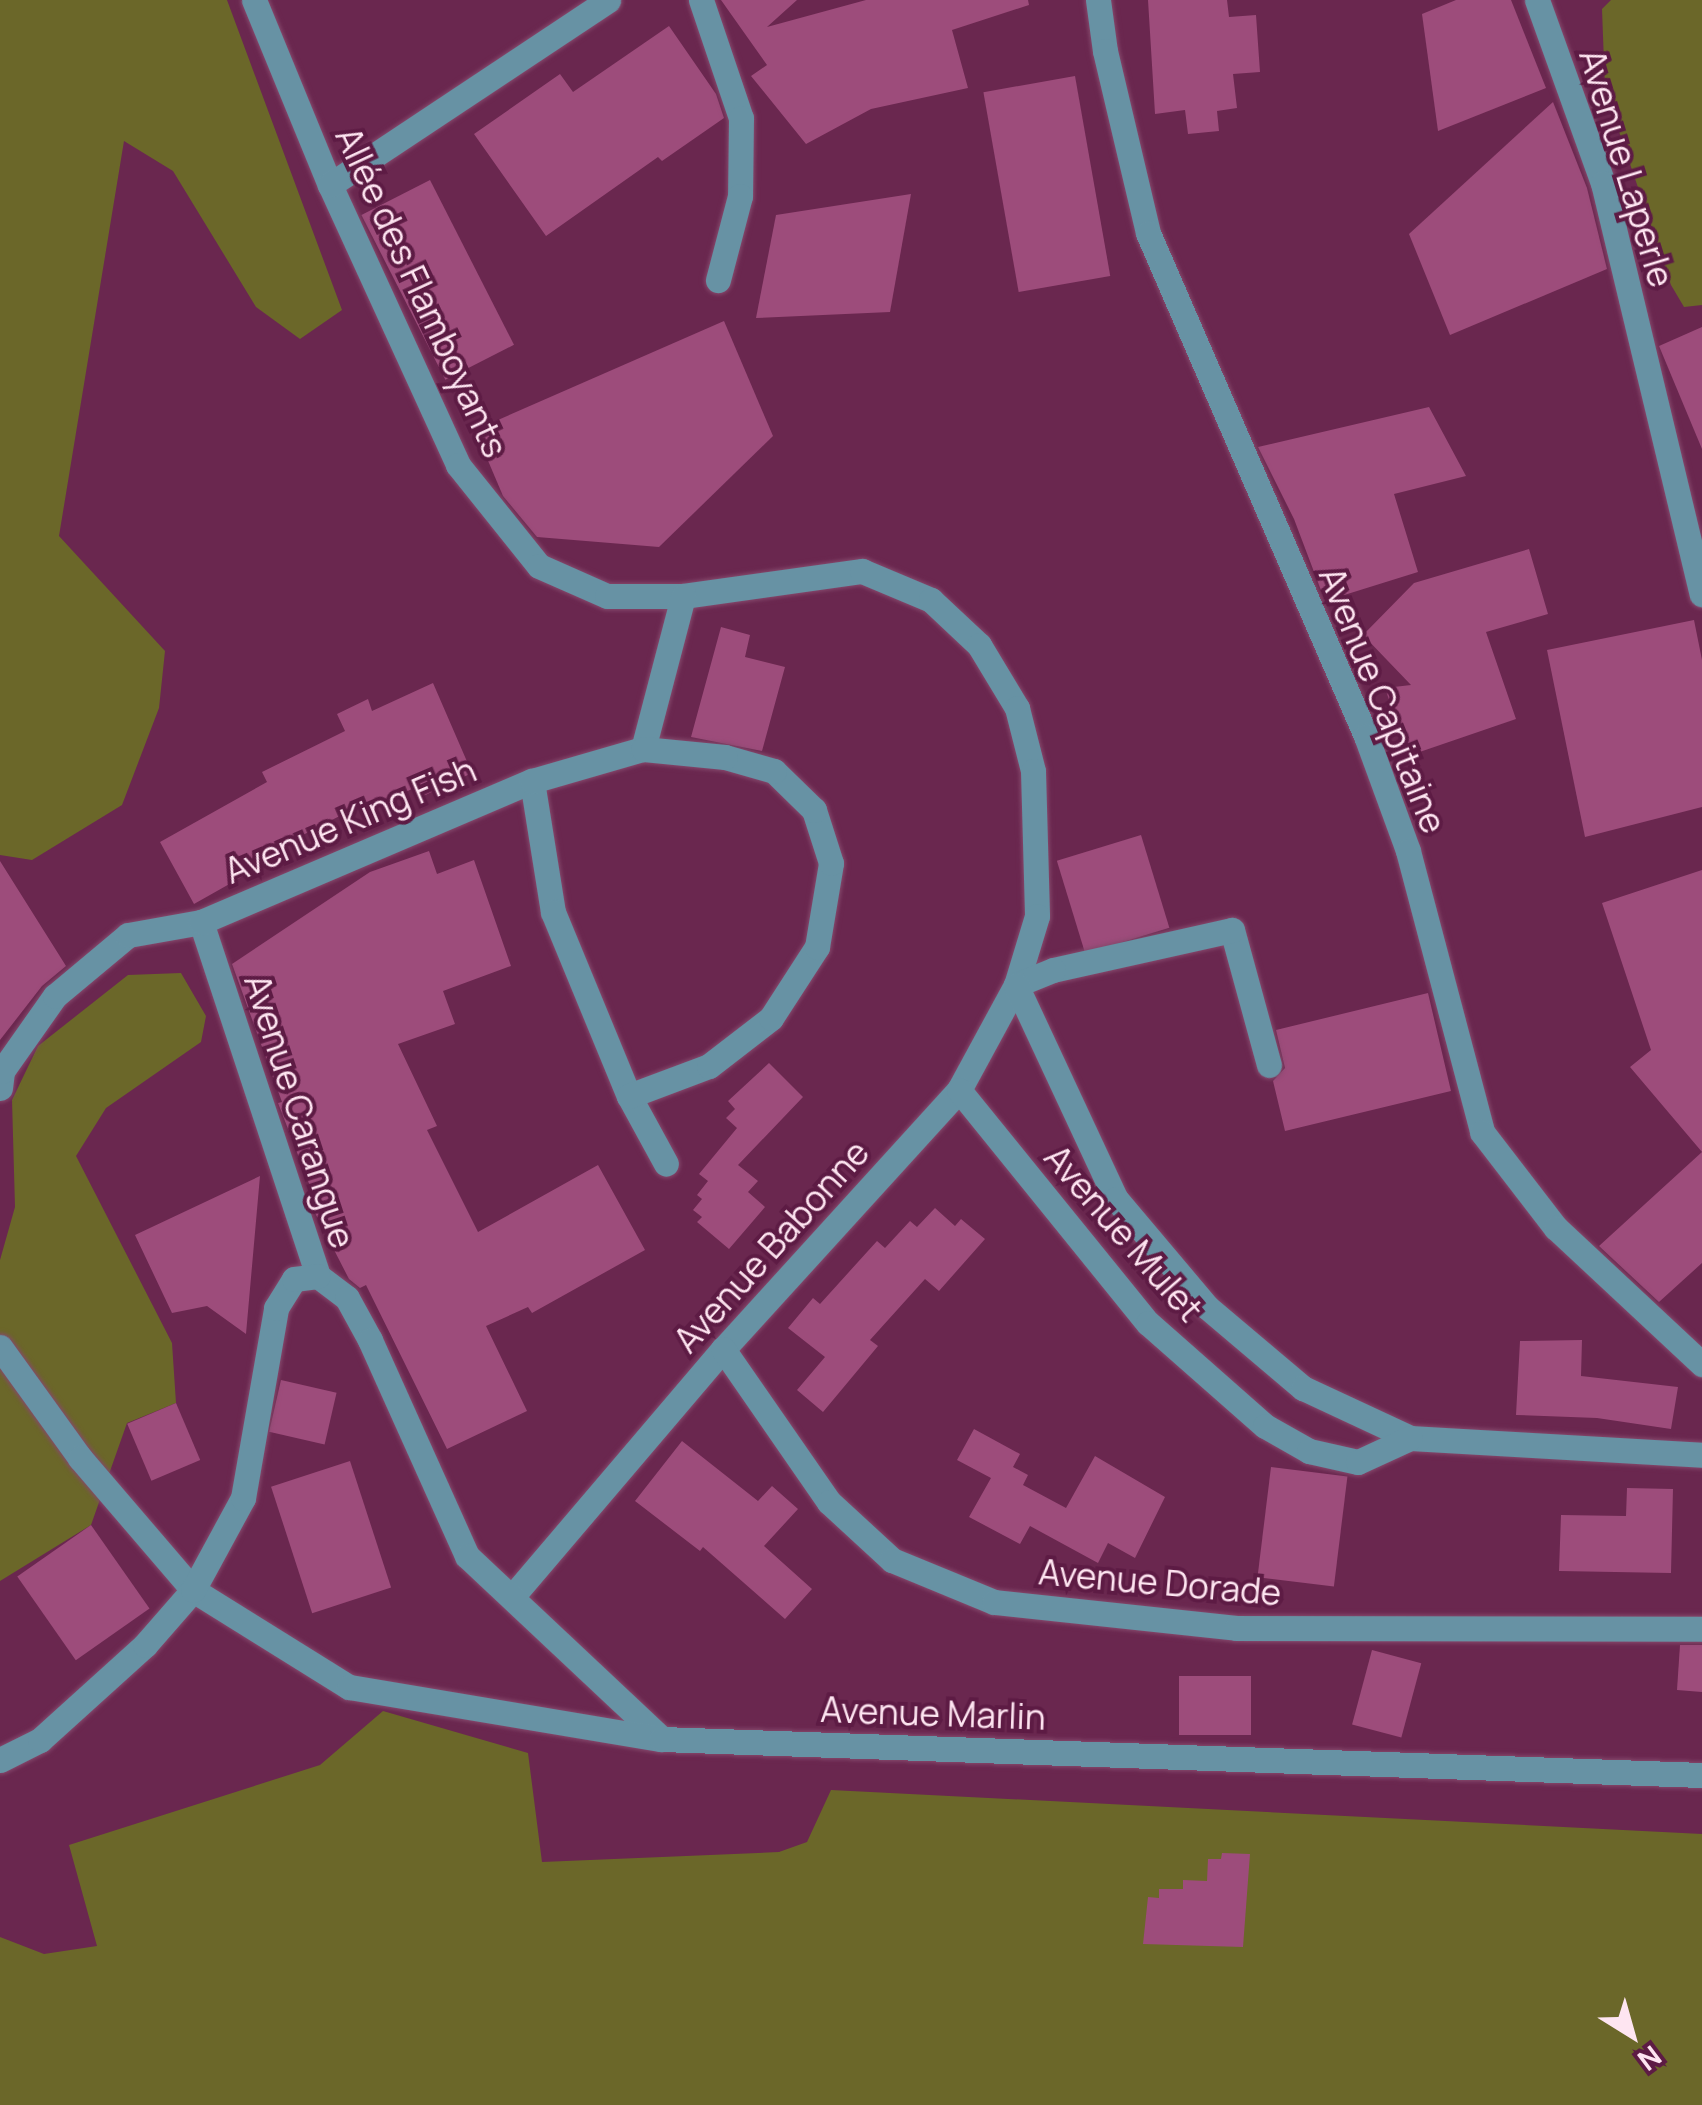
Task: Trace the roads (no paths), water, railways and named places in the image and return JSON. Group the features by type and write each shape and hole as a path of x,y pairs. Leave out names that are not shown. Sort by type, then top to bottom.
{"street":[{"name":"Allée des Flamboyants","path":"254,0 330,186 458,465 539,566 607,596 683,596 862,571 930,600 979,646 1017,708 1034,771 1036,916"},
{"path":"330,186 608,0"},
{"path":"702,0 742,118 740,196 718,280"},
{"name":"Avenue Capitaine","path":"1098,0 1105,51 1148,233 1366,736 1408,851 1482,1132 1556,1228 1702,1364"},
{"name":"Avenue Laperle","path":"1536,0 1603,183 1702,594"},
{"path":"1674,475 1702,494"},
{"path":"629,1096 709,1066 771,1018 816,947 831,863 814,810 774,771 725,757 643,748 683,596"},
{"name":"Avenue King Fish","path":"0,1088 2,1071 55,996 128,935 200,922 532,781 643,748"},
{"path":"532,781 553,912 629,1096 666,1164"},
{"name":"Avenue Babonne","path":"513,1596 723,1349 958,1090 1016,985 1036,916"},
{"name":"Avenue Carangue","path":"200,922 318,1276 347,1298 370,1340 467,1556 661,1739"},
{"path":"1269,1065 1232,930 1054,970 1016,985 1116,1199 1207,1306 1304,1388 1410,1438 1702,1455"},
{"name":"Avenue Mulet","path":"958,1090 1148,1323 1265,1426 1310,1451 1358,1462 1410,1438"},
{"path":"0,1760 40,1740 146,1645 193,1590 243,1498 276,1308 294,1279 318,1276"},
{"path":"0,1348 80,1458 193,1590"},
{"name":"Avenue Dorade","path":"723,1349 828,1502 892,1560 994,1602 1236,1628 1702,1629"},
{"name":"Avenue Marlin","path":"193,1590 349,1687 661,1739 1702,1775"}]}
